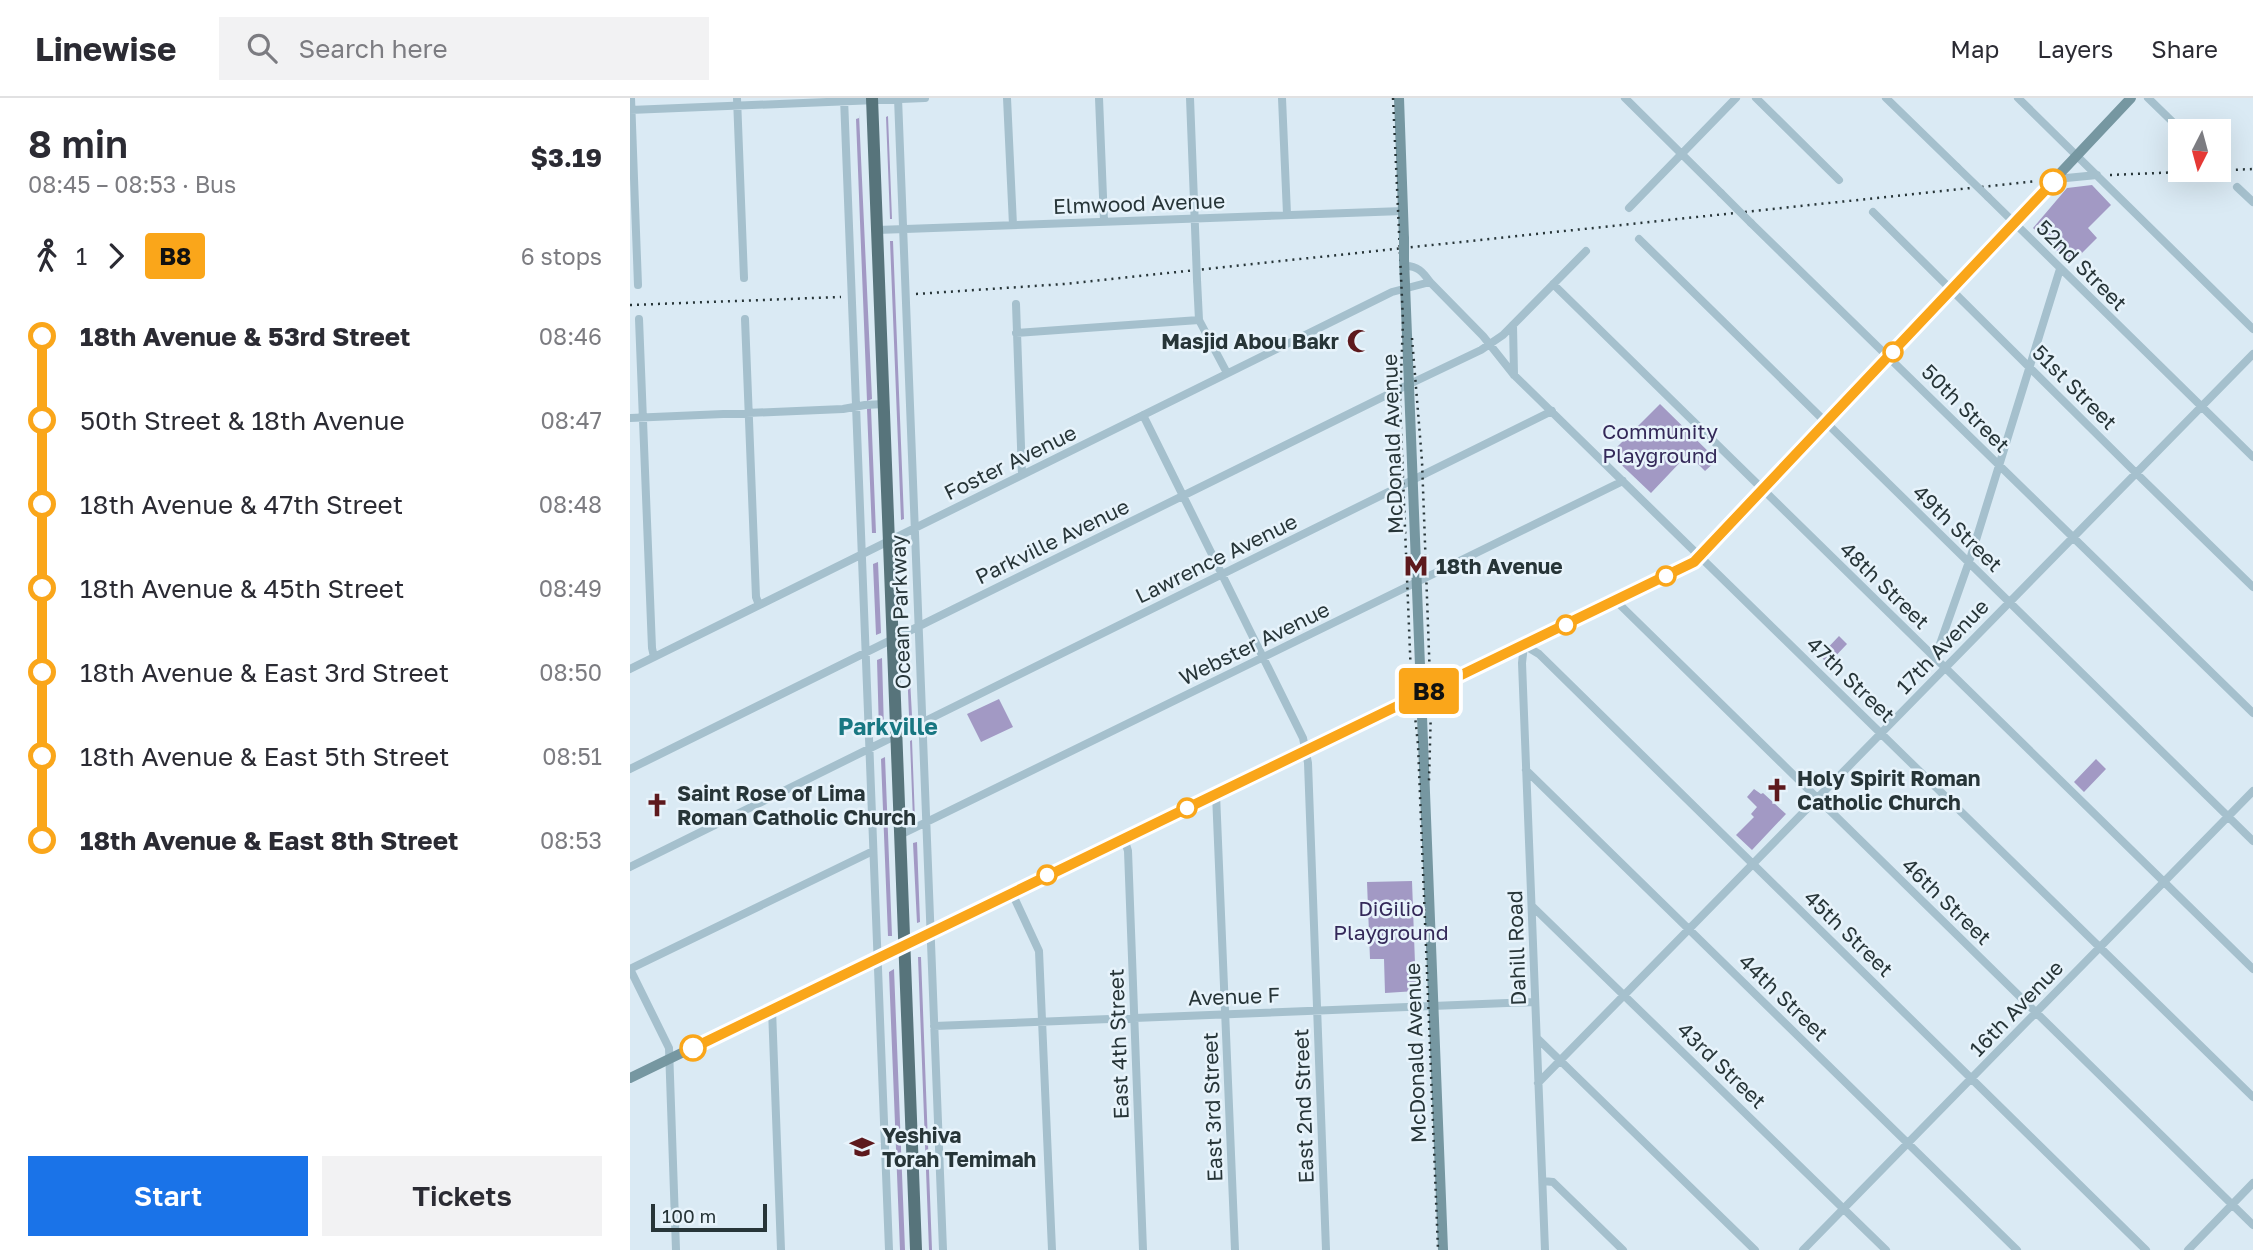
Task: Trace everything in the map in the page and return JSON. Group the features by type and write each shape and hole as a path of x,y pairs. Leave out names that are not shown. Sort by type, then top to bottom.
{"main road":[{"name":"Ocean Parkway","path":"872,99 916,1250"}],"street":[{"path":"631,98 638,285"},
{"path":"631,110 737,102 925,98"},
{"path":"1007,98 1013,225"},
{"path":"1098,98 1104,221"},
{"path":"1190,98 1199,320 1227,373"},
{"path":"1282,98 1287,214"},
{"name":"McDonald Avenue","path":"1399,98 1443,1250"},
{"name":"50th Street","path":"1625,98 2253,713"},
{"path":"1629,208 1736,98"},
{"path":"1756,98 1839,180"},
{"name":"52nd Street","path":"1886,98 2253,457"},
{"path":"2018,98 2253,329"},
{"path":"630,1078 1689,565 2132,98"},
{"path":"2148,98 2170,119"},
{"name":"Ocean Parkway","path":"898,99 943,1250"},
{"name":"Ocean Parkway","path":"844,100 889,1250"},
{"path":"737,102 744,278"},
{"path":"2056,178 2097,175"},
{"path":"2237,187 2253,202"},
{"name":"Elmwood Avenue","path":"877,230 1402,211"},
{"name":"51st Street","path":"1873,212 2253,587"},
{"name":"49th Street","path":"1639,239 2253,841"},
{"name":"Parkville Avenue","path":"630,769 1481,350 1513,325 1586,251"},
{"name":"47th Street","path":"1404,262 1418,269 1490,344 1514,375 2253,1097"},
{"path":"1935,658 1969,563 2060,268"},
{"path":"1405,288 1430,282"},
{"name":"48th Street","path":"1553,284 2253,969"},
{"name":"Foster Avenue","path":"630,669 1227,373 1405,288"},
{"path":"1016,304 1022,475"},
{"path":"639,319 654,657"},
{"path":"745,319 756,597 759,606"},
{"path":"1016,333 1199,320"},
{"path":"1513,325 1514,375"},
{"name":"17th Avenue","path":"1538,1083 2253,354"},
{"path":"630,418 844,410 884,404"},
{"name":"Lawrence Avenue","path":"630,867 1552,411"},
{"name":"East 2nd Street","path":"1143,415 1303,738 1308,764 1326,1250"},
{"name":"Webster Avenue","path":"900,835 1623,481"},
{"name":"46th Street","path":"1616,600 2253,1226"},
{"name":"Dahill Road","path":"1524,645 1522,663 1545,1250"},
{"name":"45th Street","path":"1524,645 1540,654 2146,1250"},
{"name":"44th Street","path":"1526,770 2017,1250"},
{"name":"16th Avenue","path":"1803,1250 2253,791"},
{"name":"East 3rd Street","path":"1216,794 1235,1250"},
{"name":"East 4th Street","path":"1124,838 1128,850 1143,1250"},
{"path":"676,1250 669,1048 630,969 873,850"},
{"path":"1012,892 1040,951 1052,1250"},
{"name":"43rd Street","path":"1532,906 1886,1250"},
{"name":"Avenue F","path":"934,1026 1535,1002"},
{"path":"772,1009 781,1250"},
{"path":"1537,1038 1755,1250"},
{"path":"1543,1181 1553,1182 1623,1250"},
{"path":"2188,1250 2253,1183"}],"green space":[{"path":"859,114 872,399 867,401 856,119"},
{"path":"888,116 892,219 886,117"},
{"path":"2092,185 2111,205 2088,228 2097,238 2071,264 2033,228 2067,188"},
{"path":"890,241 893,241 904,519 901,520"},
{"name":"Community Playground","path":"1660,404 1717,460 1705,471 1688,454 1651,493 1610,454"},
{"path":"871,408 876,533 872,533 867,409"},
{"path":"878,562 881,633 876,635 873,564"},
{"path":"1839,636 1847,644 1828,664 1820,656"},
{"path":"908,642 912,716 909,716"},
{"path":"882,658 884,730 879,731 877,660"},
{"path":"999,699 1013,727 981,742 967,714"},
{"path":"912,740 915,820 910,741"},
{"path":"885,757 892,936 888,936 881,759"},
{"path":"2096,759 2106,769 2084,792 2074,782"},
{"path":"1754,789 1763,793 1786,814 1752,850 1736,835 1754,817 1751,814 1757,807 1747,797"},
{"path":"917,842 920,922 917,923 913,843"},
{"name":"DiGilio Playground","path":"1412,881 1416,991 1385,993 1384,959 1370,959 1367,882"},
{"path":"918,957 921,957 932,1250 929,1250"},
{"path":"894,969 905,1250 900,1250 889,972"}],"railway":[{"path":"1393,98 1403,321 1400,404 1411,677 1418,745 1438,1250"},
{"path":"2110,175 2253,169"},
{"path":"916,294 1064,284 2037,181"},
{"path":"630,305 841,297"},
{"path":"1412,338 1422,461 1431,707 1429,781"}],"bus line":[{"name":"B8","path":"693,1048 1694,562 2053,182"}],"place":[{"name":"Masjid Abou Bakr","path":"1359,341"},
{"name":"18th Avenue","path":"1416,566"},
{"name":"Holy Spirit Roman Catholic Church","path":"1777,790"},
{"name":"Saint Rose of Lima Roman Catholic Church","path":"657,805"},
{"name":"Yeshiva Torah Temimah","path":"862,1147"}],"district":[{"name":"Parkville","path":"888,726"}]}
